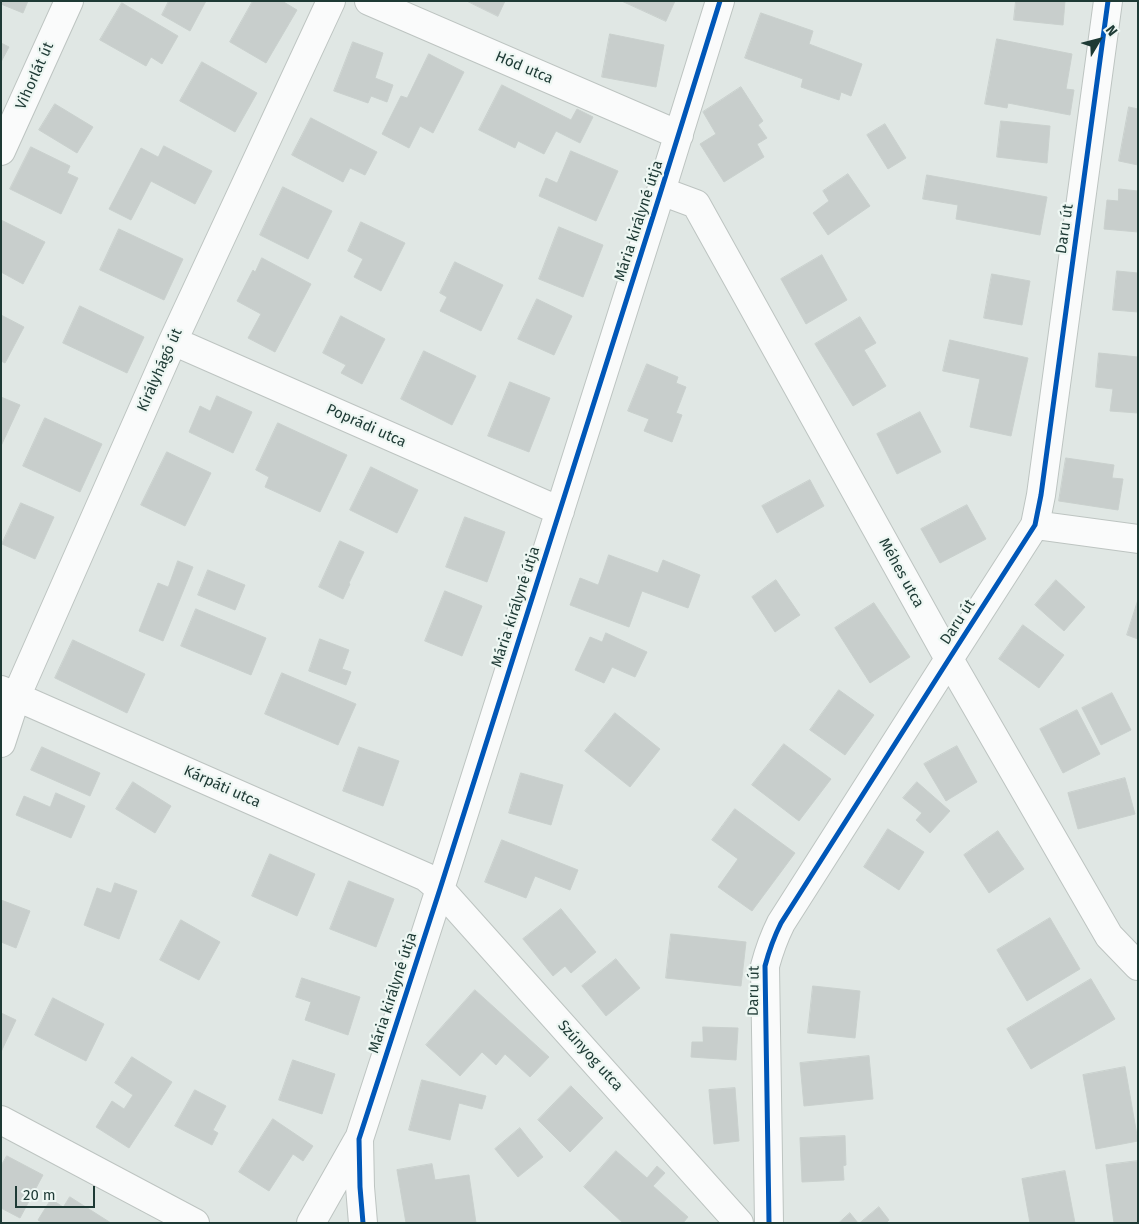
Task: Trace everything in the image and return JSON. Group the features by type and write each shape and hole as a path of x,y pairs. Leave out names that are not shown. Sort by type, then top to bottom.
{"street":[{"name":"Vihorlát út","path":"1,151 69,1"},
{"name":"Királyhágó út","path":"1,743 9,693 331,1"},
{"name":"Hód utca","path":"368,1 678,135"},
{"name":"Mária királyné útja","path":"363,1223 359,1139 560,511 720,1"},
{"name":"Daru út","path":"769,1223 765,966 768,952 781,923 1035,524 1043,486 1108,1"},
{"name":"Méhes utca","path":"661,191 696,204 949,659 1109,936 1138,966"},
{"name":"Poprádi utca","path":"173,341 560,511"},
{"path":"1035,524 1138,539"},
{"name":"Kárpáti utca","path":"9,693 426,877 440,889"},
{"name":"Szúnyog utca","path":"440,889 740,1223"},
{"path":"1,1120 195,1223"},
{"path":"311,1223 359,1139"}],"building":[{"path":"1,1 28,1 23,13 1,4"},
{"path":"169,1 206,1 190,31 162,15"},
{"path":"253,1 282,1 297,10 266,63 230,42"},
{"path":"467,1 505,1 498,16"},
{"path":"622,1 675,1 666,21"},
{"path":"1016,1 1065,1 1063,25 1014,20"},
{"path":"122,3 178,36 162,64 151,57 146,66 100,40"},
{"path":"761,13 813,31 809,44 862,64 851,96 841,92 839,100 801,87 803,79 745,58"},
{"path":"610,34 664,45 656,87 602,77"},
{"path":"997,39 1072,54 1066,89 1074,90 1070,115 1008,103 1007,108 985,104"},
{"path":"353,42 383,53 375,78 393,85 387,102 371,96 368,103 334,91"},
{"path":"1,43 9,47 1,62"},
{"path":"429,54 464,72 433,133 420,126 409,148 382,134 401,96 407,98"},
{"path":"202,62 257,93 235,132 180,101"},
{"path":"502,85 571,120 577,109 593,117 580,143 556,131 544,154 518,141 515,148 479,130"},
{"path":"741,87 763,121 758,125 767,138 757,144 764,157 724,182 700,144 716,134 703,112"},
{"path":"55,104 93,127 77,153 39,130"},
{"path":"1129,107 1138,109 1138,165 1119,161"},
{"path":"311,118 377,152 365,175 350,168 343,182 292,155"},
{"path":"1001,121 1050,126 1047,163 997,157"},
{"path":"885,124 906,158 888,169 867,135"},
{"path":"164,146 212,171 195,204 151,181 131,220 109,209 141,148 158,157"},
{"path":"31,147 70,166 67,173 78,178 61,214 10,189"},
{"path":"571,151 618,171 596,221 539,196 546,178 557,183"},
{"path":"848,174 870,206 828,235 813,213 829,201 823,191"},
{"path":"927,175 1047,197 1040,235 956,219 958,205 923,199"},
{"path":"283,187 332,211 308,259 260,235"},
{"path":"1119,189 1138,191 1138,232 1104,229 1107,200 1118,201"},
{"path":"1,220 45,242 23,284 1,272"},
{"path":"361,222 405,243 381,291 354,277 363,259 348,251"},
{"path":"559,227 603,245 583,297 539,279"},
{"path":"119,229 183,259 164,300 100,270"},
{"path":"822,255 847,300 806,324 781,279"},
{"path":"262,258 311,284 275,352 248,338 261,314 237,301 253,270 255,272"},
{"path":"455,262 503,285 481,331 440,311 447,297 440,293"},
{"path":"1117,271 1138,273 1138,312 1113,310"},
{"path":"992,274 1030,281 1022,325 984,318"},
{"path":"537,299 572,316 554,355 518,339"},
{"path":"80,306 144,337 127,373 63,343"},
{"path":"1,315 24,327 5,363 1,361"},
{"path":"341,316 385,339 362,384 341,373 346,365 323,353"},
{"path":"860,317 876,343 864,350 886,386 853,406 815,344"},
{"path":"950,340 1028,358 1011,436 970,427 980,379 943,371"},
{"path":"424,351 476,376 452,425 401,399"},
{"path":"1099,353 1138,357 1138,413 1110,411 1113,389 1096,387"},
{"path":"647,364 678,377 676,383 686,387 676,413 682,415 672,442 644,431 649,419 628,411"},
{"path":"510,382 550,398 529,452 488,436"},
{"path":"217,396 252,412 233,453 189,432 200,406 210,411"},
{"path":"1,397 20,405 1,446"},
{"path":"920,412 941,452 897,474 877,434"},
{"path":"45,418 102,444 80,492 23,466"},
{"path":"278,423 347,455 320,512 265,487 269,477 256,470"},
{"path":"167,452 211,473 185,526 141,505"},
{"path":"1066,458 1114,465 1112,478 1123,479 1118,510 1059,501"},
{"path":"371,467 418,490 397,533 350,510"},
{"path":"810,480 824,506 777,533 762,506"},
{"path":"21,503 54,517 35,559 2,544"},
{"path":"967,505 986,539 940,563 921,529"},
{"path":"465,517 505,532 487,582 446,567"},
{"path":"340,541 364,552 343,599 319,587"},
{"path":"609,555 658,573 663,560 700,575 688,608 642,591 629,627 570,605 580,578 598,585"},
{"path":"178,561 193,567 163,641 139,631 158,583 168,587"},
{"path":"208,570 245,585 235,610 198,595"},
{"path":"776,580 800,615 775,632 752,597"},
{"path":"1056,580 1085,607 1064,631 1035,605"},
{"path":"445,591 482,606 462,656 425,641"},
{"path":"1138,600 1138,639 1127,635"},
{"path":"874,603 910,657 870,683 835,628"},
{"path":"196,609 266,638 251,675 181,646"},
{"path":"1023,625 1064,655 1039,688 999,659"},
{"path":"606,633 647,652 635,677 612,667 604,683 575,670 590,637 602,642"},
{"path":"320,639 349,650 342,669 351,672 346,685 309,671"},
{"path":"73,640 145,674 127,713 55,678"},
{"path":"282,673 356,704 338,745 265,714"},
{"path":"839,690 874,715 845,755 810,730"},
{"path":"1112,693 1131,730 1101,745 1082,708"},
{"path":"1077,710 1100,754 1063,773 1040,729"},
{"path":"615,713 660,749 630,787 585,751"},
{"path":"784,744 831,779 799,821 752,785"},
{"path":"957,746 977,782 946,801 924,764"},
{"path":"42,747 100,773 90,796 31,770"},
{"path":"359,747 399,761 383,806 343,791"},
{"path":"521,773 563,785 551,825 509,813"},
{"path":"1125,778 1135,814 1078,829 1068,793"},
{"path":"133,782 171,806 155,833 116,809"},
{"path":"917,782 950,811 930,833 916,820 922,813 903,798"},
{"path":"56,793 85,806 71,838 16,815 24,796 50,807"},
{"path":"735,809 795,853 752,911 718,887 738,859 712,840"},
{"path":"888,829 924,852 899,890 864,867"},
{"path":"998,831 1024,869 989,893 964,855"},
{"path":"502,840 578,870 570,890 535,876 526,898 485,882"},
{"path":"270,854 315,874 297,916 252,896"},
{"path":"349,881 394,899 376,947 330,929"},
{"path":"115,883 137,891 119,939 84,925 97,888 111,893"},
{"path":"1,900 30,911 16,948 1,942"},
{"path":"561,909 596,952 571,973 565,966 553,976 523,939"},
{"path":"1050,918 1080,969 1027,1001 997,950"},
{"path":"181,920 220,942 199,980 160,960"},
{"path":"671,934 746,942 741,986 666,978"},
{"path":"616,959 640,988 606,1016 582,986"},
{"path":"302,978 360,997 348,1035 305,1020 311,1002 296,997"},
{"path":"1091,979 1115,1019 1031,1069 1007,1029"},
{"path":"813,986 860,991 855,1038 808,1033"},
{"path":"475,990 549,1057 530,1077 505,1054 496,1065 482,1052 460,1076 426,1045"},
{"path":"53,998 104,1024 86,1061 35,1035"},
{"path":"1,1013 16,1020 1,1052"},
{"path":"703,1027 738,1028 736,1060 691,1057 692,1042 703,1042"},
{"path":"869,1056 873,1099 804,1106 800,1063"},
{"path":"132,1057 172,1082 129,1148 96,1127 112,1101 124,1109 133,1095 115,1083"},
{"path":"293,1060 335,1074 322,1114 279,1100"},
{"path":"1125,1067 1138,1141 1096,1149 1083,1075"},
{"path":"422,1080 486,1096 482,1109 459,1103 450,1140 409,1130"},
{"path":"571,1086 603,1118 570,1152 538,1120"},
{"path":"735,1088 739,1141 714,1144 709,1090"},
{"path":"195,1090 226,1106 213,1130 218,1133 212,1145 175,1126"},
{"path":"273,1119 313,1146 303,1161 293,1154 269,1191 239,1172"},
{"path":"520,1128 543,1157 518,1177 495,1149"},
{"path":"845,1136 846,1165 843,1166 844,1180 802,1182 800,1138"},
{"path":"616,1151 647,1178 657,1166 665,1173 653,1186 688,1217 683,1223 623,1223 584,1187"},
{"path":"7,1156 43,1175 20,1218 1,1208 1,1166"},
{"path":"1138,1161 1138,1223 1114,1223 1106,1165"},
{"path":"432,1164 435,1180 469,1175 476,1223 406,1223 397,1170"},
{"path":"1065,1171 1075,1223 1030,1223 1022,1179"},
{"path":"70,1197 111,1223 43,1223 38,1220 51,1199 63,1207"},
{"path":"879,1207 889,1220 886,1223 860,1223"},
{"path":"850,1213 858,1223 839,1223"}],"cycle path":[{"path":"363,1223 359,1139 440,889 720,1"},
{"path":"769,1223 765,966 781,923 1035,525 1041,495 1108,1"}]}
